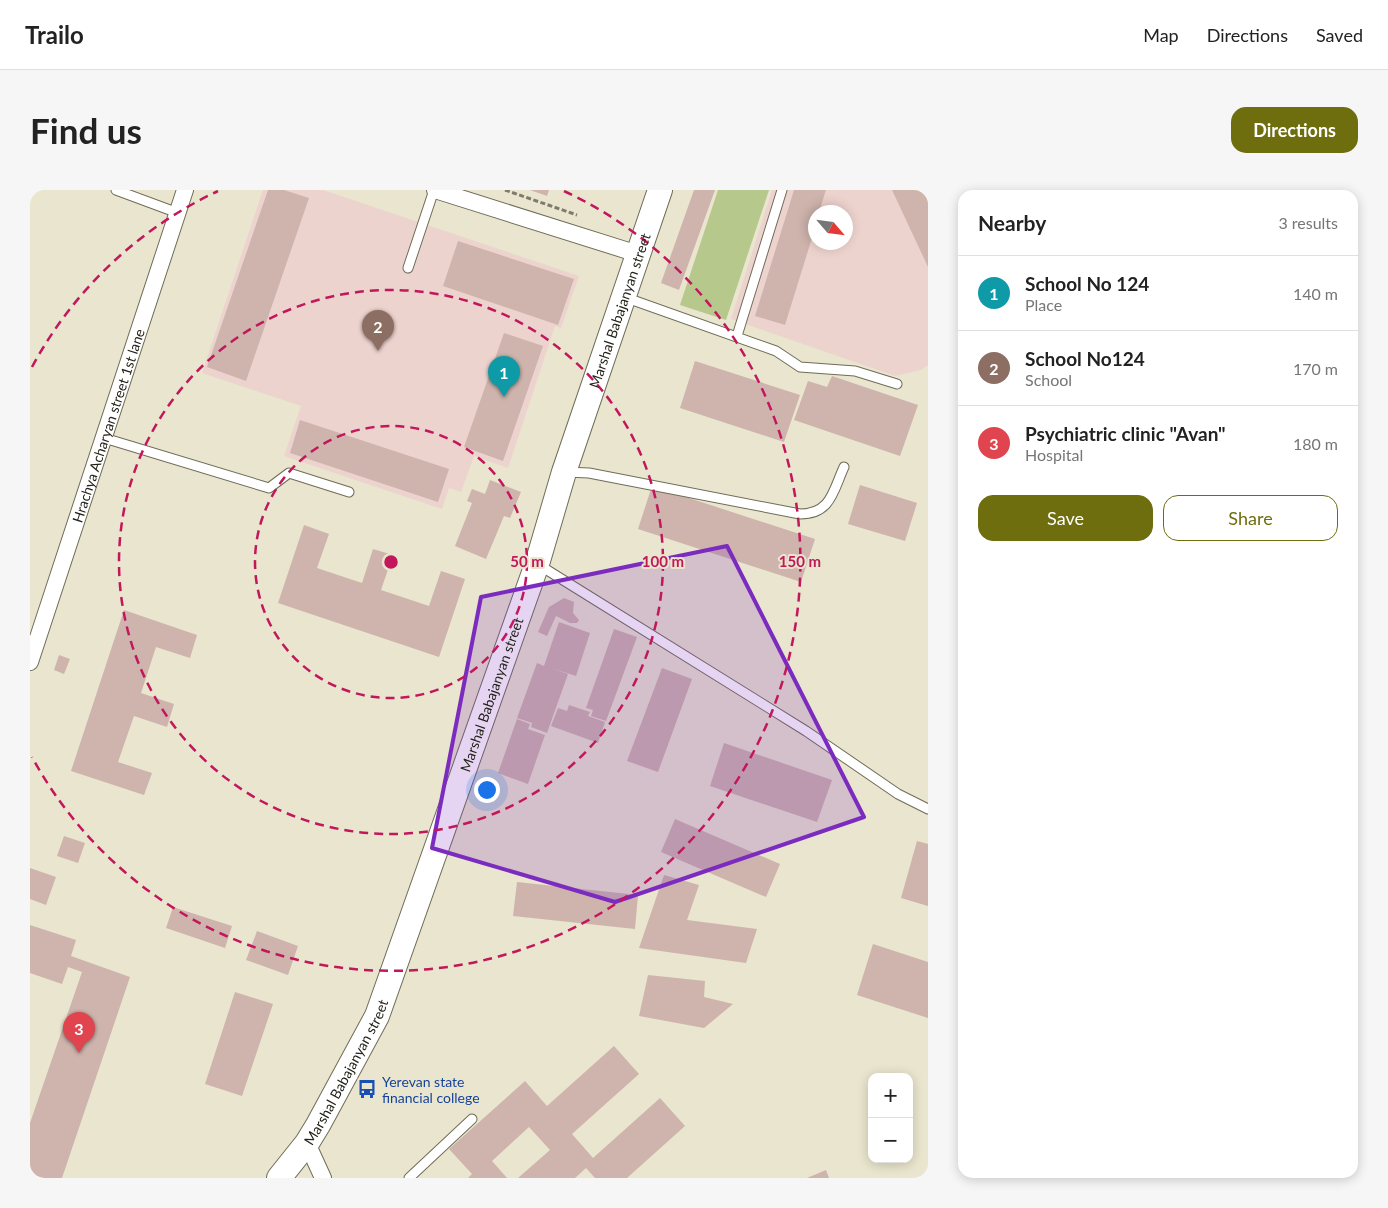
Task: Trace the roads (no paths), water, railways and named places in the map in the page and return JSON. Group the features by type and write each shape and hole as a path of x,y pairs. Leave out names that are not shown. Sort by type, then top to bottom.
{"main road":[{"name":"Marshal Babajanyan street","path":"280,1178 307,1143 344,1080 377,1016 537,564 564,472 660,190"}],"street":[{"name":"Hrachya Acharyan street 1st lane","path":"30,662 185,190"},
{"path":"435,190 638,254"},
{"path":"307,1143 323,1178"}],"lane":[{"path":"116,190 178,213"},
{"path":"408,268 435,190"},
{"path":"737,336 782,190"},
{"path":"624,297 776,351 800,367 855,370 897,384"},
{"path":"104,438 270,488 289,473 349,492"},
{"path":"564,472 589,473 800,514 810,514 819,512 827,504 844,467"},
{"path":"537,564 806,731 898,794 928,809"},
{"path":"409,1178 472,1118"}],"place":[{"name":"School No124","path":"378,351"},
{"name":"School No 124","path":"504,397"},
{"name":"Psychiatric clinic \"Avan\"","path":"79,1053"},
{"name":"Yerevan state financial college","path":"367,1089"}]}
